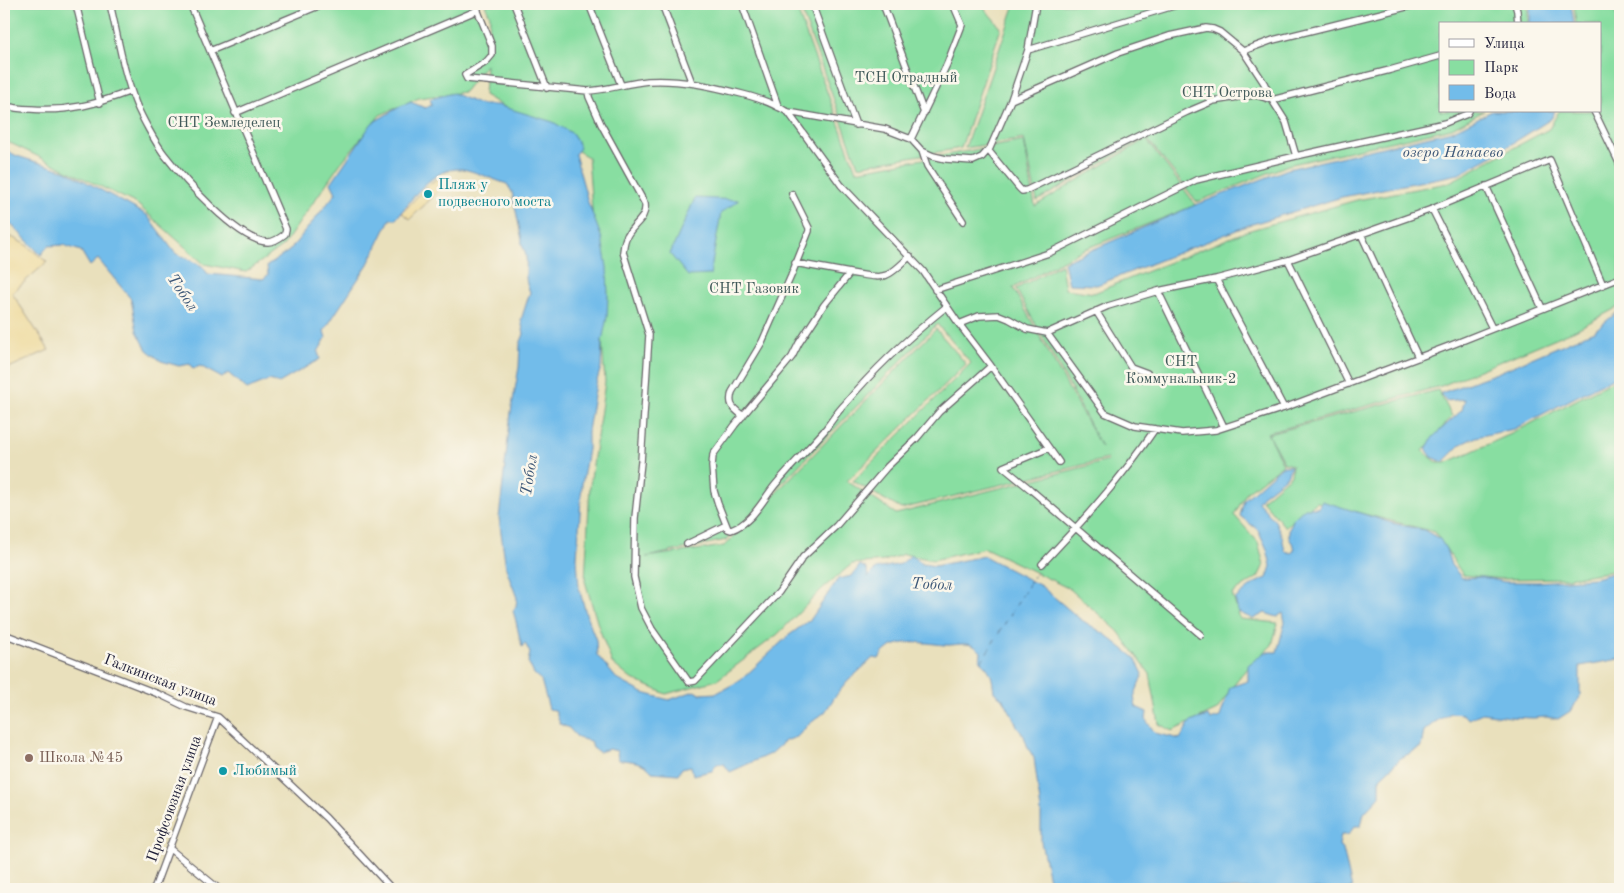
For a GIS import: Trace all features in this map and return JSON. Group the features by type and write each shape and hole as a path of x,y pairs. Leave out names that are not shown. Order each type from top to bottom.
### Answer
{"street":[{"path":"76,4 100,103"},
{"path":"110,4 131,91 163,153 230,224 241,232 261,240 274,241 282,236 286,229 190,4"},
{"path":"210,51 323,4"},
{"path":"475,4 492,46 492,56 466,75 467,79 588,91 598,91 621,85 650,81 692,83 712,86 756,98 788,112 885,129 912,139 922,151 927,166 964,221"},
{"path":"514,4 548,88"},
{"path":"589,4 621,85"},
{"path":"662,4 692,83"},
{"path":"742,4 778,106"},
{"path":"812,4 856,125"},
{"path":"883,4 924,113"},
{"path":"912,139 962,25 953,4"},
{"path":"922,151 946,159 972,161 982,157 988,150 1011,100 1028,50 1036,4"},
{"path":"1028,50 1180,4"},
{"path":"1244,51 1273,40 1418,4"},
{"path":"1515,4 1518,22"},
{"path":"236,113 478,10"},
{"path":"1011,100 1118,52 1169,36 1206,28 1220,32 1244,51 1286,122 1296,156"},
{"path":"988,150 1019,188 1022,191 1027,190 1213,101 1256,95 1272,100 1439,56"},
{"path":"4,105 48,110 67,109 100,103 131,91"},
{"path":"588,91 601,124 646,209 644,215 628,234 623,252 649,335 641,462 635,518 634,576 641,608 652,629 689,682 695,681 779,592 804,556 836,526 862,494 917,438 939,412 991,366"},
{"path":"788,112 841,185 894,243 910,256 923,271 946,307 991,366 1059,462"},
{"path":"935,290 1050,253 1196,180 1445,123 1468,112"},
{"path":"1594,112 1620,165"},
{"path":"959,324 979,316 999,315 1028,330 1048,333 1096,311 1158,291 1216,279 1288,260 1432,209 1550,160 1602,285"},
{"path":"1486,186 1542,308"},
{"path":"743,416 729,400 762,342 809,231 792,194"},
{"path":"1432,209 1492,328"},
{"path":"1361,234 1418,357"},
{"path":"795,263 883,277 896,270 910,256"},
{"path":"1288,260 1349,384"},
{"path":"850,273 824,305 792,357 712,455 714,491 728,529 731,530 744,524 774,486 866,380 901,346 946,307"},
{"path":"1048,333 1105,413 1135,426 1182,433 1216,430 1349,384 1620,278"},
{"path":"1216,279 1284,408"},
{"path":"1158,291 1224,427"},
{"path":"1096,311 1131,367 1147,374"},
{"path":"1042,564 1075,529 1136,457 1155,429"},
{"path":"1049,448 1003,467 1201,635"},
{"path":"687,544 726,525"},
{"name":"Галкинская улица","path":"4,634 161,695 186,707 218,717 326,818 392,889"},
{"name":"Профсоюзная улица","path":"154,889 218,717"},
{"path":"170,848 219,889"}],"green space":[{"path":"4,4 476,4 489,34 490,16 485,4 795,4 856,171 1024,141 1035,206 1146,139 1196,205 1080,251 1013,288 1101,447 1016,289 1061,264 1065,289 1094,293 1247,231 1357,200 1448,183 1549,129 1558,112 1602,112 1602,22 1576,22 1574,4 1611,4 1620,23 1620,306 1575,330 1441,386 1267,433 1283,464 1247,492 1234,515 1258,542 1264,565 1258,577 1232,594 1240,619 1278,623 1272,645 1241,675 1217,710 1172,731 1159,724 1150,674 1118,631 1070,589 985,548 933,560 904,554 884,561 852,564 823,588 778,634 717,680 666,694 630,678 612,663 585,581 590,485 605,382 588,157 484,95 486,65 464,92 419,98 380,115 340,164 283,246 246,272 204,264 137,204 4,140","holes":["937,324 971,363 853,481 901,509 1107,459 1108,461 896,514 847,481 966,364 936,329 724,546 646,557 726,540"]},
{"name":"ТСН Отрадный","path":"799,4 986,4 985,9 1001,28 961,148 858,166"},
{"name":"СНТ Острова","path":"1015,4 1526,4 1528,11 1528,22 1439,22 1439,112 1482,112 1452,128 1288,165 1197,202 1146,137 1037,201 1024,139 965,148"},
{"path":"1620,377 1620,570 1568,578 1502,579 1463,575 1435,532 1317,502 1285,527 1262,500 1291,475 1292,465 1284,463 1268,434 1438,390 1452,416 1423,451 1438,463 1446,463 1511,434"}],"sand":[{"name":"Пляж у подвесного моста","path":"439,177 442,188 410,219 402,213 428,185"},
{"path":"10,236 26,245 47,262 12,293 49,350 4,370 4,247 7,246"}],"water":[{"path":"1530,4 1571,4 1574,22 1530,22"},
{"name":"Тобол","path":"453,93 480,105 497,105 553,122 573,134 580,148 575,154 588,202 602,239 607,267 608,296 607,317 602,341 601,367 596,384 588,431 588,449 582,484 577,558 579,588 596,640 597,655 617,679 643,693 669,700 694,691 700,694 717,693 741,680 788,636 811,619 838,579 852,576 860,565 867,569 868,577 876,569 901,564 911,555 922,564 935,566 984,556 1041,586 1080,619 1106,635 1135,658 1143,674 1134,697 1136,707 1147,712 1146,720 1155,733 1180,739 1190,722 1208,716 1210,720 1220,717 1230,687 1248,681 1248,665 1265,652 1277,652 1285,622 1283,613 1277,617 1265,613 1253,619 1238,612 1235,599 1255,583 1267,578 1271,566 1267,549 1258,530 1240,516 1244,500 1282,466 1291,466 1287,476 1264,494 1258,502 1275,521 1282,536 1285,551 1292,553 1295,548 1289,538 1289,529 1294,518 1305,508 1318,508 1322,501 1392,523 1424,530 1440,539 1446,549 1451,565 1462,578 1481,577 1505,582 1538,582 1595,578 1620,571 1620,659 1580,666 1580,695 1572,710 1558,719 1510,717 1482,713 1469,719 1462,714 1451,713 1424,731 1421,747 1401,758 1380,778 1380,796 1364,813 1361,826 1355,826 1348,835 1341,835 1339,845 1344,853 1352,889 1051,889 1041,842 1041,811 1034,758 1004,700 994,692 991,675 980,661 981,652 968,644 944,645 918,642 891,647 879,659 873,658 847,682 825,712 808,725 797,737 785,741 772,753 730,772 724,764 717,764 712,771 693,775 691,766 682,768 678,774 652,772 641,764 618,760 617,751 609,749 599,752 593,748 590,741 578,738 569,728 560,724 555,710 549,709 541,680 534,674 528,662 530,653 525,643 522,647 513,611 517,598 506,568 499,518 511,412 519,367 520,344 524,334 521,320 530,292 526,281 525,252 512,192 507,184 462,169 441,173 432,178 416,193 396,219 390,219 368,264 324,331 326,338 318,352 320,359 279,383 269,380 247,389 228,373 222,378 200,366 193,369 190,364 179,366 161,361 147,350 137,331 131,299 98,259 90,266 81,251 63,245 48,246 41,255 11,224 5,224 4,226 4,149 17,156 66,171 147,215 175,253 202,266 208,274 263,279 268,275 267,266 289,251 336,193 331,183 372,123 411,102 425,108 432,105 430,99"},
{"name":"озеро Нанаево","path":"1490,112 1554,112 1551,119 1494,155 1459,174 1342,197 1249,225 1097,285 1069,284 1064,262 1193,206 1288,169 1452,131"},
{"path":"695,198 739,200 721,213 710,275 688,276 670,254"},
{"path":"1620,310 1620,374 1514,429 1476,437 1461,444 1443,462 1432,457 1426,449 1433,437 1462,410 1465,399 1446,401 1441,393 1497,373 1594,331"}],"ferry route":[{"path":"981,662 1041,565"}],"place":[{"name":"Пляж у подвесного моста","path":"428,194"},
{"name":"Школа №45","path":"29,758"},
{"name":"Любимый","path":"223,771"}],"park label":[{"name":"СНТ Земледелец","path":"224,123"},
{"name":"СНТ Газовик","path":"754,289"},
{"name":"СНТ Коммунальник-2","path":"1181,370"}]}
